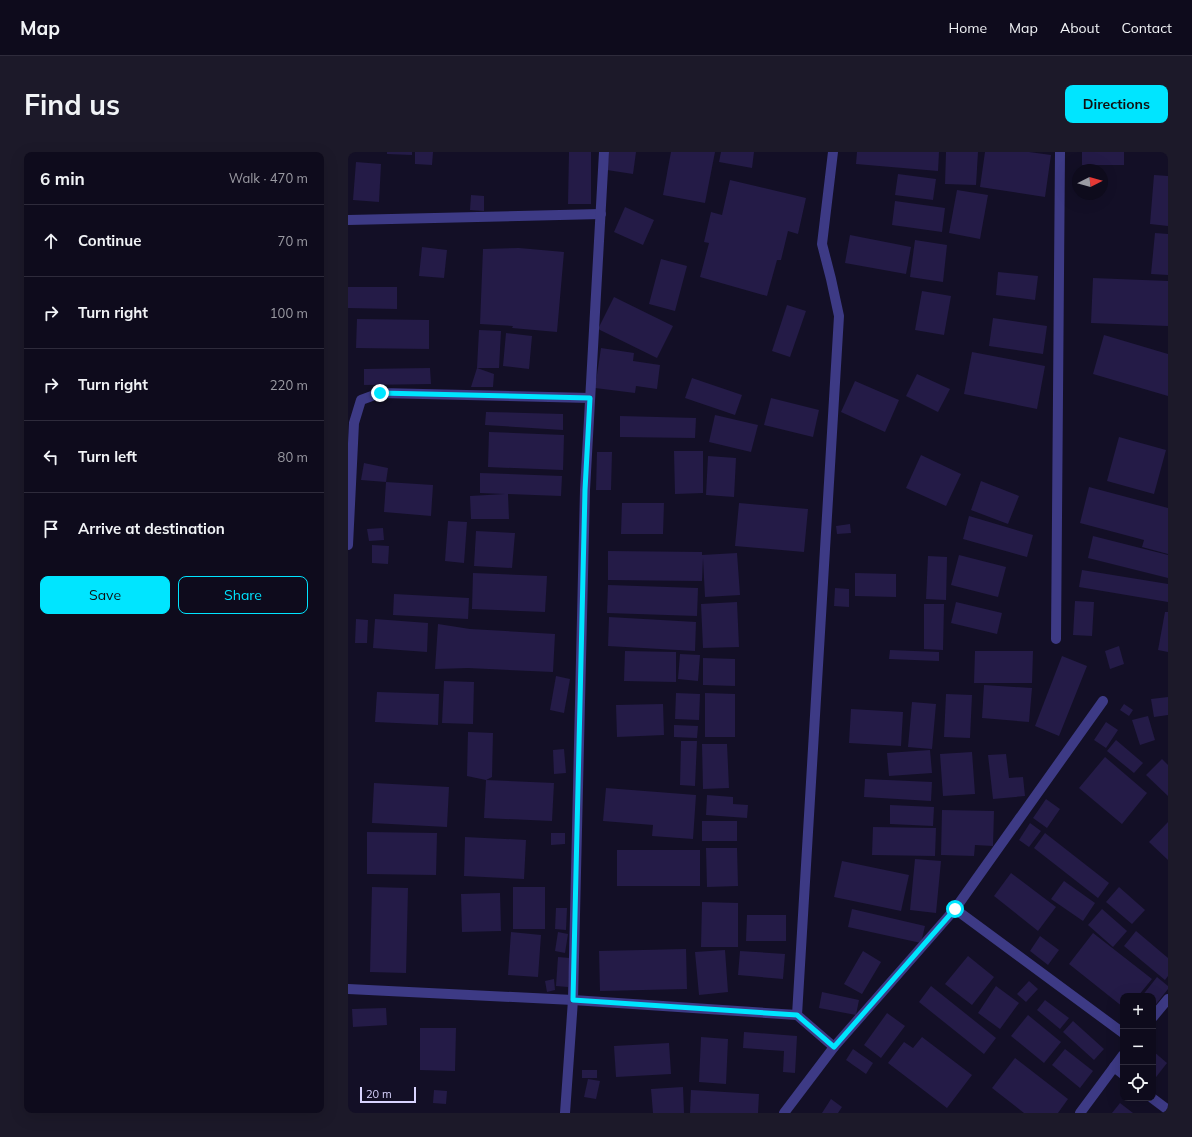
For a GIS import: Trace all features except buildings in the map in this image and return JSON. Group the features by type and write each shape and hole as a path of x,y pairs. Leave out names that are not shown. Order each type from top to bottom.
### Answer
{"street":[{"path":"565,1113 573,1000 585,490 604,152"},
{"path":"797,1015 839,316 822,244 833,152"},
{"path":"1056,639 1060,152"},
{"path":"348,220 601,214"},
{"path":"348,545 354,423 361,400 380,393 590,398"},
{"path":"784,1113 834,1047 955,909 1103,701"},
{"path":"955,909 1120,1031"},
{"path":"348,989 573,1000 797,1015 834,1047"},
{"path":"1156,1013 1168,999"},
{"path":"1080,1113 1120,1059"},
{"path":"1114,1067 1120,1072"},
{"path":"1156,1101 1168,1110"}],"route":[{"path":"380,393 590,398 585,490 573,1000 797,1015 834,1047 955,909"}]}
